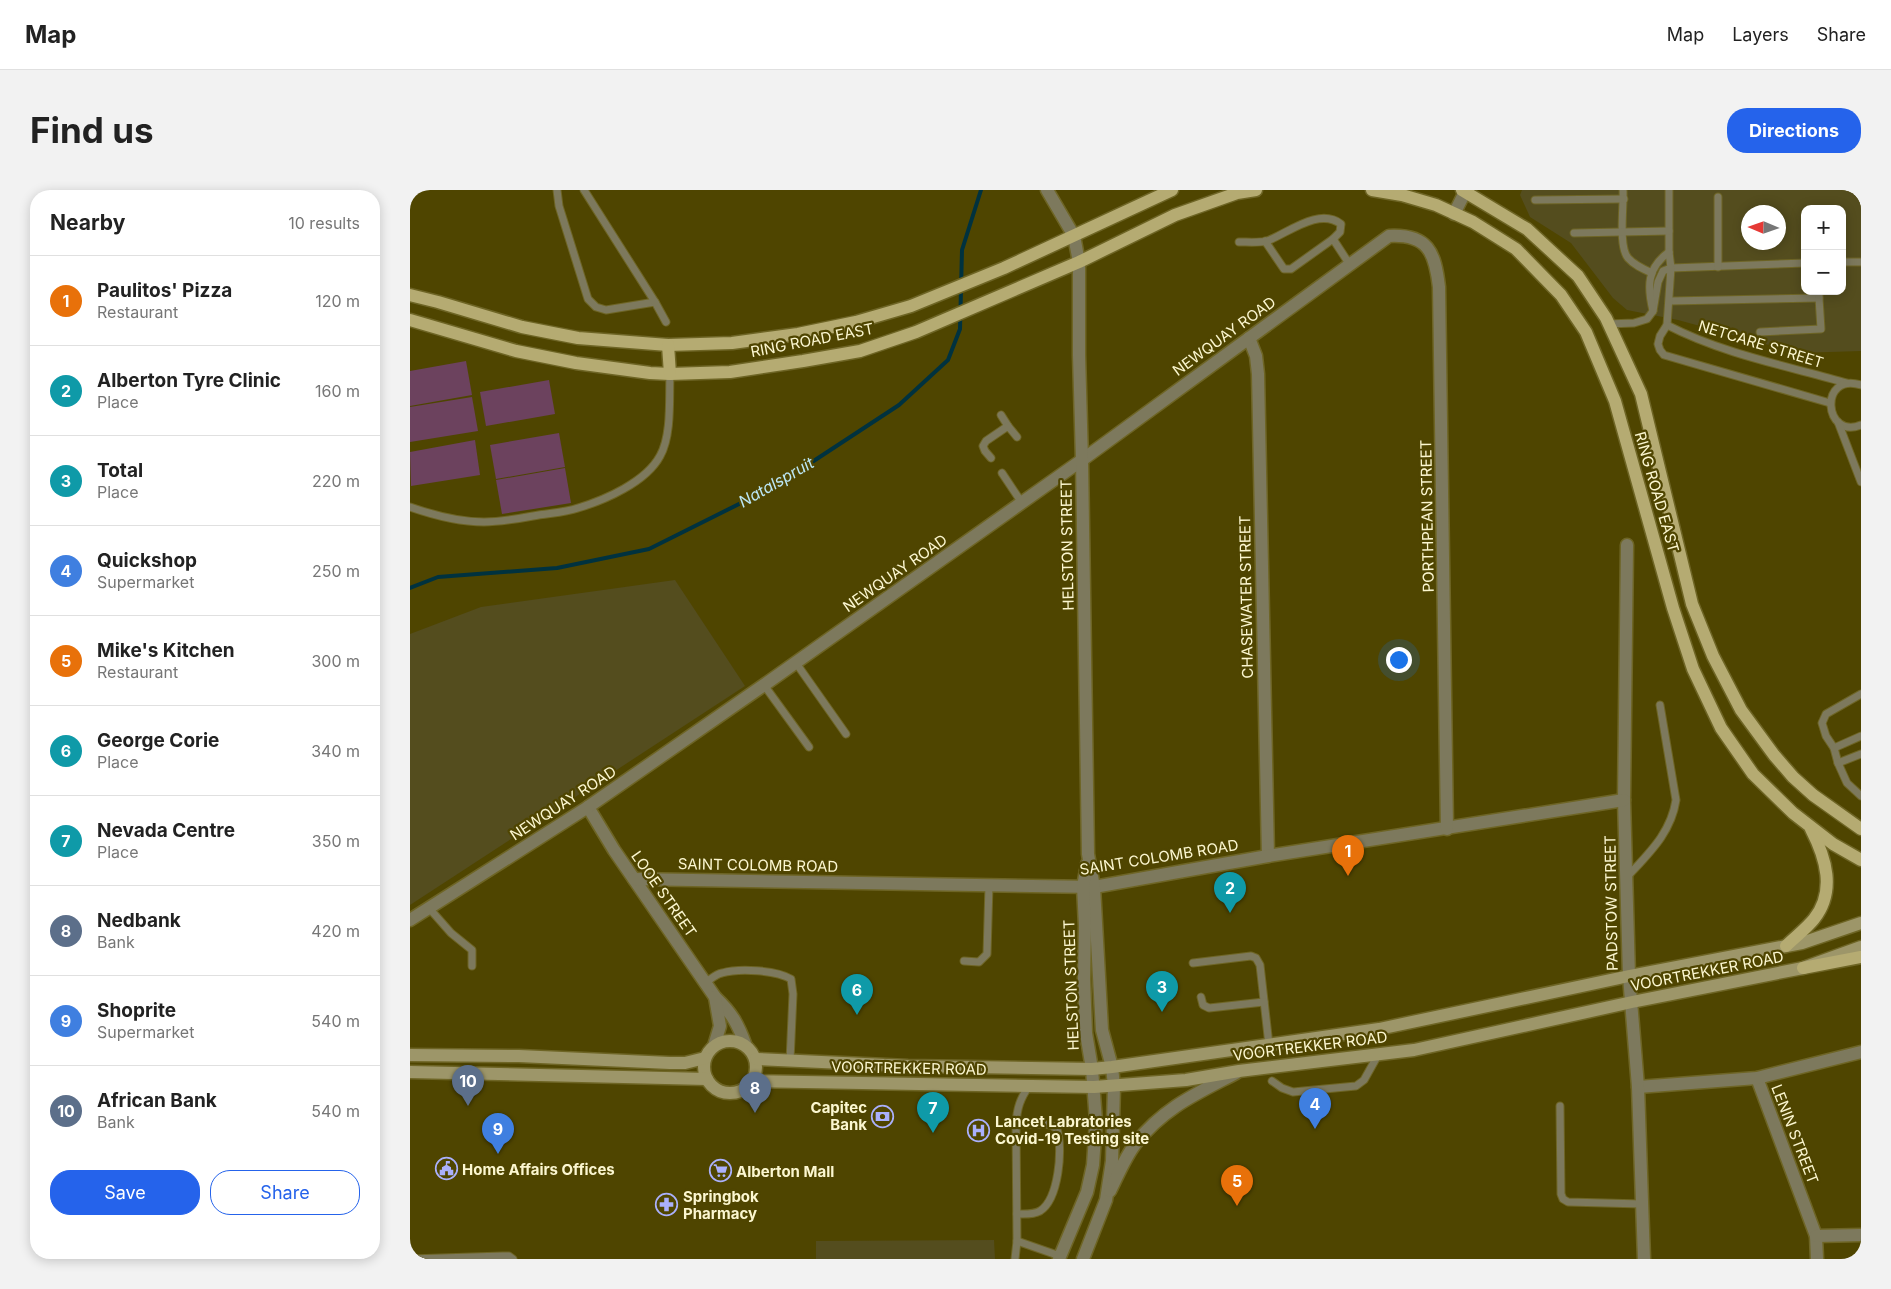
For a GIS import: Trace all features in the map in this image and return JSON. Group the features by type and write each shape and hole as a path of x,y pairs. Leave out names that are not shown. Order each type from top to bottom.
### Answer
{"main road":[{"name":"RING ROAD EAST","path":"410,295 522,327 578,338 668,344 732,343 798,334 856,322 911,306 1004,268 1172,190"},
{"name":"RING ROAD EAST","path":"410,320 516,351 576,363 670,374 730,372 803,361 860,351 916,332 1079,262 1175,215 1237,193 1256,190"},
{"name":"RING ROAD EAST","path":"1372,190 1436,205 1473,222 1516,248 1562,295 1586,332 1614,401 1668,589 1694,669 1721,728 1754,774 1794,813 1833,844 1861,860"},
{"name":"RING ROAD EAST","path":"1464,190 1527,229 1578,276 1608,324 1641,394 1692,604 1713,656 1741,710 1774,755 1793,777 1814,795 1861,829"},
{"path":"668,344 670,374"},
{"path":"1668,589 1685,578"},
{"path":"1786,946 1814,920 1828,890 1824,857 1808,825"},
{"name":"VOORTREKKER ROAD","path":"756,1059 908,1066 1092,1070 1379,1029 1629,976 1802,943 1861,923"},
{"name":"VOORTREKKER ROAD","path":"707,1079 716,1089 729,1093 742,1090 752,1081 1094,1087 1186,1080 1239,1071 1414,1050 1632,1002 1803,968 1861,947"},
{"path":"1803,968 1861,957"},
{"path":"410,1072 518,1073 707,1079 704,1069 705,1058 714,1046 725,1041 736,1041 746,1046 756,1059 756,1071 752,1081"},
{"path":"410,1055 519,1056 670,1063 685,1063 705,1058"}],"street":[{"path":"1454,214 1464,190"},
{"name":"HELSTON STREET","path":"1049,193 1074,236 1079,262 1078,356 1082,460 1089,887 1086,1033 1094,1087 1096,1121 1093,1165 1087,1192 1059,1257"},
{"name":"PORTHPEAN STREET","path":"1389,236 1404,235 1415,238 1425,245 1437,266 1439,287 1447,829"},
{"name":"NEWQUAY ROAD","path":"410,920 588,808 796,663 1082,460 1389,236"},
{"name":"CHASEWATER STREET","path":"1249,338 1256,356 1258,374 1268,856"},
{"name":"PADSTOW STREET","path":"1627,545 1624,800 1629,976 1638,1087 1644,1259"},
{"name":"SAINT COLOMB ROAD","path":"634,879 1089,887 1268,856 1624,800"},
{"name":"LOOE STREET","path":"588,808 614,850 715,997 728,1009 738,1024 746,1046"},
{"name":"HELSTON STREET","path":"1083,1259 1106,1200 1112,1161 1114,1086 1112,1067 1102,1030 1089,887"},
{"name":"LOOE STREET","path":"714,1046 720,1026 715,997"},
{"path":"1757,1078 1861,1052"},
{"path":"1106,1200 1135,1144 1155,1122 1189,1096 1239,1071"},
{"name":"LENIN STREET","path":"1638,1087 1757,1078 1816,1236 1817,1259"},
{"path":"1816,1236 1861,1235"}],"lane":[{"path":"557,190 559,206 588,299 596,307 606,310 655,302"},
{"path":"584,190 666,322"},
{"path":"1624,190 1623,232 1627,256 1638,266 1652,273"},
{"path":"1669,190 1670,301 1667,325 1660,336 1658,344 1660,350 1664,355 1830,403"},
{"path":"1718,197 1718,267"},
{"path":"1535,200 1624,199"},
{"path":"1239,242 1265,242 1316,219 1335,219 1341,224 1340,232 1333,240 1291,268 1284,269 1265,242"},
{"path":"1574,233 1669,231"},
{"path":"1333,240 1350,264"},
{"path":"1653,311 1648,292 1652,273 1658,260 1669,252"},
{"path":"1846,262 1861,262"},
{"path":"1608,324 1634,323 1648,319 1653,311 1658,282 1663,271 1671,268 1801,263"},
{"path":"1670,301 1801,295"},
{"path":"1760,332 1821,329 1819,295"},
{"name":"NETCARE STREET","path":"1667,325 1716,347 1847,383 1861,385"},
{"path":"410,507 460,519 483,522 577,509 603,498 643,477 653,468 661,456 667,432 670,374"},
{"path":"1847,383 1835,391 1830,403 1833,416 1838,422 1861,482"},
{"path":"1001,416 1017,437"},
{"path":"1838,422 1850,427 1861,425"},
{"path":"991,458 983,446 1008,426"},
{"path":"1002,474 1022,503"},
{"path":"796,663 846,734"},
{"path":"764,685 809,747"},
{"path":"1861,694 1826,714 1822,723 1847,783 1861,796"},
{"path":"1627,877 1662,838 1675,812 1676,800 1660,705"},
{"path":"1834,748 1861,736"},
{"path":"1838,763 1861,754"},
{"path":"964,961 979,962 987,954 989,886"},
{"path":"429,908 451,933 472,950 472,966"},
{"path":"1193,963 1251,956 1256,958 1260,965 1269,1045"},
{"path":"706,983 724,972 772,972 783,974 791,979 793,994 790,1061"},
{"path":"1201,996 1203,1005 1209,1008 1264,1002"},
{"path":"1272,1081 1282,1088 1293,1092 1356,1086 1364,1080 1378,1054"},
{"path":"1015,1259 1017,1241 1016,1124 1018,1106 1021,1098 1030,1086"},
{"path":"1560,1106 1561,1194 1563,1199 1568,1202 1642,1204"},
{"path":"1016,1124 1051,1125 1057,1129 1060,1137 1058,1169 1047,1203 1038,1212 1017,1214"},
{"path":"1017,1241 1059,1257"},
{"path":"410,1259 503,1256 510,1256 513,1259"}],"shaded area":[{"path":"1522,190 1861,190 1861,351 1798,353 1678,320 1627,310 1613,298 1571,243 1530,217 1520,195"},
{"path":"466,361 472,395 410,406 410,371"},
{"path":"549,380 555,414 486,426 480,392"},
{"path":"472,397 478,431 410,442 410,407"},
{"path":"559,433 565,467 496,479 490,445"},
{"path":"475,440 480,475 411,486 410,452"},
{"path":"565,468 571,503 502,514 496,480"},
{"path":"675,580 745,686 410,905 410,634 481,607"},
{"path":"994,1240 995,1259 816,1259 816,1241"}],"waterway":[{"name":"Natalspruit","path":"410,588 438,577 557,568 649,549 777,485 899,405 948,360 960,329 962,250 981,190"}],"place":[{"name":"Paulitos' Pizza","path":"1348,876"},
{"name":"Alberton Tyre Clinic","path":"1230,913"},
{"name":"Total","path":"1162,1012"},
{"name":"George Corie","path":"857,1015"},
{"name":"African Bank","path":"468,1106"},
{"name":"Nedbank","path":"755,1113"},
{"name":"Capitec Bank","path":"883,1116"},
{"name":"Quickshop","path":"1315,1129"},
{"name":"Lancet Labratories Covid-19 Testing site","path":"979,1130"},
{"name":"Nevada Centre","path":"933,1133"},
{"name":"Shoprite","path":"498,1154"},
{"name":"Home Affairs Offices","path":"446,1169"},
{"name":"Alberton Mall","path":"720,1171"},
{"name":"Springbok Pharmacy","path":"667,1205"},
{"name":"Mike's Kitchen","path":"1237,1206"}]}
